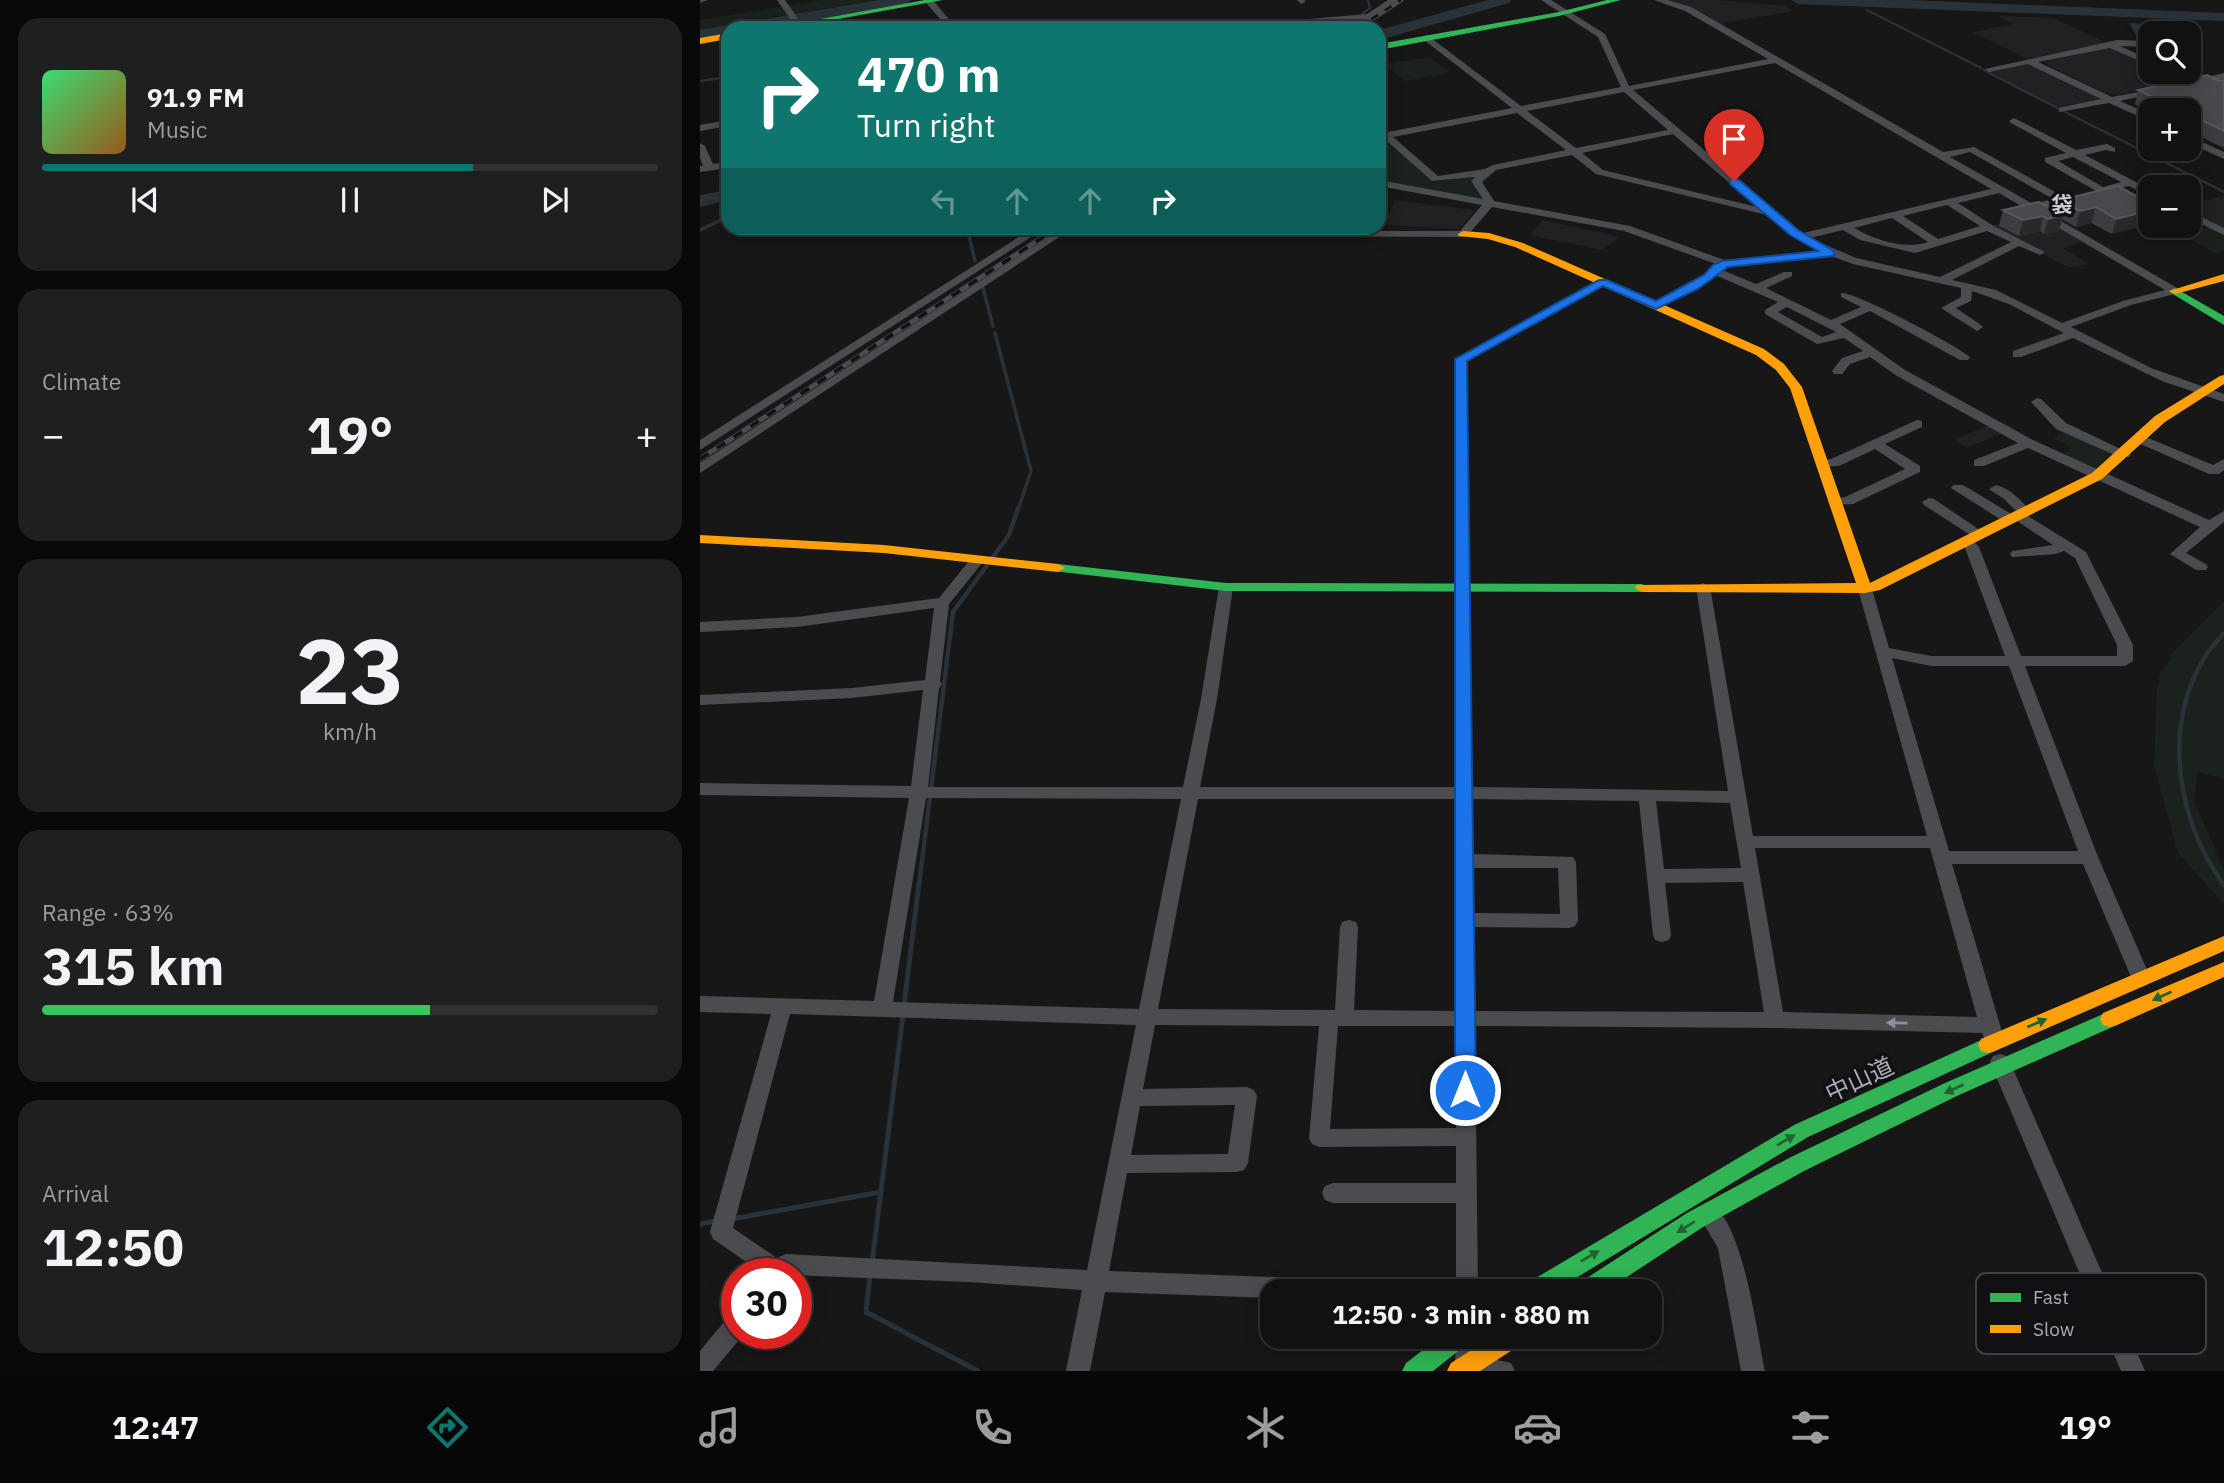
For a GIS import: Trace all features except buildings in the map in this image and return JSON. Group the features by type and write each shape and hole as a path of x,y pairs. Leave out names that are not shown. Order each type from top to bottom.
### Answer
{"main road":[{"path":"1386,46 1564,13 1617,0"},
{"path":"795,21 934,1"},
{"path":"700,41 721,37"},
{"path":"1463,234 1489,236 1519,245 1760,352 1780,367 1796,387 1865,589"},
{"path":"2175,291 2224,277"},
{"path":"2175,291 2224,321"},
{"path":"700,540 884,548 1226,587 1865,589 1875,587 2097,476 2160,419 2224,379"},
{"name":"中山道","path":"1554,1279 1801,1131 1992,1033 2141,979 2224,943"},
{"path":"1604,1279 1708,1213 1833,1147 2002,1067 2224,969"},
{"path":"1414,1371 1442,1349"},
{"path":"1463,1368 1493,1349"}],"street":[{"path":"781,0 795,21"},
{"path":"1360,21 1392,0"},
{"path":"1545,0 1602,36 1626,89 1800,237 1830,253 2013,300 2073,334 2152,373 2203,393 2224,398"},
{"path":"1658,0 1688,9 2175,291"},
{"path":"934,1 947,21"},
{"path":"1313,21 1368,16"},
{"path":"1427,38 1600,172 1770,212"},
{"path":"1989,69 2111,45 2138,44"},
{"path":"2111,45 2138,57"},
{"path":"1386,132 1519,110 1777,60"},
{"path":"2029,61 2138,112"},
{"path":"2201,81 2224,76"},
{"path":"2062,110 2189,84"},
{"path":"2014,121 2138,187"},
{"path":"700,128 721,124"},
{"path":"1386,135 1436,179 1488,172 1676,131"},
{"path":"2201,145 2224,156"},
{"path":"700,146 704,168"},
{"path":"2107,147 2049,160 2102,190 2131,183"},
{"path":"1940,156 1971,149 2062,200 2031,208"},
{"path":"1488,172 1476,181 1489,202"},
{"path":"1386,184 1626,228 1722,266 1757,288 1831,324 1923,386 2028,443 2210,526"},
{"path":"1800,237 1999,190"},
{"path":"1386,234 1463,234 1489,202"},
{"path":"1949,202 1988,227 2040,252"},
{"path":"1894,215 1937,243"},
{"path":"2201,221 2224,232"},
{"path":"1845,226 1864,238 1914,250 1988,227"},
{"path":"700,446 1029,235"},
{"path":"700,469 1057,235"},
{"path":"1941,281 2019,242"},
{"path":"1653,247 1722,266 1830,253"},
{"path":"1656,306 1708,278 1722,266"},
{"path":"1757,288 1787,274"},
{"path":"1476,1279 1461,588 1461,359 1603,282"},
{"path":"1966,286 1967,299 1947,308 1977,327"},
{"path":"2061,327 2109,309 2175,291"},
{"path":"1845,295 1964,357"},
{"path":"1787,302 1769,312 1821,341 1846,333"},
{"path":"1831,324 1870,307"},
{"path":"2017,354 2073,334"},
{"path":"1838,371 1846,361 1873,352"},
{"path":"2037,402 2061,426 2124,454"},
{"path":"1822,464 1834,463 1917,424"},
{"path":"2141,439 2214,471 2224,463"},
{"path":"1979,463 2028,443"},
{"path":"1835,502 1848,501 1915,469 1876,444"},
{"path":"1881,651 1931,661 2120,661 2127,658 2125,645 2081,555 2018,516 1958,488"},
{"path":"1996,489 2010,496 2018,516"},
{"path":"1929,502 1974,538 1972,547 2089,857 2141,979"},
{"path":"2201,567 2177,554 2224,515"},
{"path":"2017,554 2056,550 2064,545"},
{"path":"700,627 797,622 942,602 947,600 978,559"},
{"path":"1078,1371 1209,699 1226,587"},
{"path":"1703,587 1775,1020"},
{"path":"1865,589 2002,1067 2091,1273"},
{"path":"882,1009 918,794 934,684 942,602"},
{"path":"700,700 852,693 934,684"},
{"path":"700,789 918,794 1466,793 1737,797"},
{"path":"1466,793 1471,861 1468,920"},
{"path":"1647,794 1662,935"},
{"path":"1745,842 2089,857"},
{"path":"1468,920 1569,921 1567,862 1471,861"},
{"path":"1656,876 1751,875"},
{"path":"1349,928 1319,1138 1466,1137"},
{"path":"700,1004 1147,1017 1775,1020 1992,1033"},
{"path":"757,1258 720,1232 783,1006"},
{"path":"1467,1279 1469,1020"},
{"path":"1119,1164 1237,1163 1247,1096 1131,1098"},
{"path":"1333,1193 1466,1193"},
{"path":"1708,1213 1728,1245 1753,1371"},
{"path":"812,1265 1260,1287"},
{"path":"700,1368 721,1343"},
{"path":"1465,1349 1463,1368 1503,1371"},
{"path":"2126,1354 2133,1371"}],"shaded area":[{"path":"821,0 876,0 753,21 721,21 721,26 700,30 700,20"},
{"path":"1663,0 1717,0 1785,6 1794,11 1719,24"},
{"path":"1998,16 2053,18 2107,43 2028,59 1972,32 2013,24"},
{"path":"2129,23 2138,23 2138,39"},
{"path":"2106,48 2114,49 2138,60 2138,84 2170,84 2118,95 2105,93 2046,64 2046,61"},
{"path":"1430,57 1450,73 1405,81 1386,64"},
{"path":"2029,63 2099,97 2099,100 2061,109 1989,71"},
{"path":"1386,137 1435,182 1477,175 1470,180 1484,200 1386,183"},
{"path":"2224,196 2224,230 2201,218 2201,201"},
{"path":"1395,200 1473,210 1459,229 1386,225"},
{"path":"2036,216 2084,242 2063,248 2088,264 2071,267 2064,265 1991,226"},
{"path":"1543,220 1620,237 1602,250 1530,235"},
{"path":"2210,227 2224,234 2224,251 2215,253 2188,238 2201,238 2201,229"},
{"path":"1990,425 2005,432 1966,448 1955,439"},
{"path":"2066,431 2117,455 2097,471 2062,455 2072,448 2053,438"},
{"path":"2224,601 2224,779 2198,772 2194,800 2224,870 2224,904 2178,853 2154,766 2157,688 2161,671 2172,658 2168,657"}],"waterway":[{"path":"782,21 905,0"},
{"path":"1362,14 1370,8 1368,0"},
{"path":"1386,33 1504,0"},
{"path":"1798,0 2224,17"},
{"path":"1867,10 1981,68"},
{"path":"700,35 721,31"},
{"path":"1984,70 2061,110"},
{"path":"700,81 721,78"},
{"path":"2063,111 2224,192"},
{"path":"700,201 721,196"},
{"path":"700,230 721,220"},
{"path":"717,222 721,220"},
{"path":"969,235 975,261"},
{"path":"983,288 993,326"},
{"path":"995,333 1031,471 1018,510"},
{"path":"919,885 953,612 1009,535 1018,508"},
{"path":"2222,883 2224,885 2208,860 2186,805 2179,745 2190,687 2205,657 2223,634"},
{"path":"904,1006 919,883"},
{"path":"881,1192 903,1015"},
{"path":"732,1219 881,1192"},
{"path":"872,1263 881,1192"},
{"path":"700,1224 716,1221"},
{"path":"870,1275 866,1312 978,1371"}],"railway":[{"path":"1369,21 1401,0"},
{"path":"700,459 1046,235"}],"traffic: fast":[{"path":"815,21 939,0"},
{"path":"1386,46 1559,14 1617,0"},
{"path":"2175,291 2224,321"},
{"path":"1058,568 1226,587 1642,588"},
{"path":"1604,1279 1695,1220 1796,1165 1952,1089 2110,1019"},
{"path":"1554,1279 1801,1131 1988,1045"},
{"path":"1414,1371 1442,1349"}],"traffic: slow":[{"path":"700,41 721,37"},
{"path":"1463,234 1489,236 1519,245 1760,352 1780,367 1796,387 1865,589"},
{"path":"2175,291 2224,277"},
{"path":"1642,588 1875,587 2097,476 2160,419 2224,379"},
{"path":"700,539 884,549 1058,568"},
{"path":"1988,1045 2224,943"},
{"path":"2110,1019 2224,969"},
{"path":"1459,1371 1493,1349"}],"district":[{"name":"袋","path":"2062,204"}],"route":[{"path":"1465,1090 1461,359 1603,282 1656,306 1708,278 1713,270 1726,264 1830,253 1794,232 1734,181"}]}
